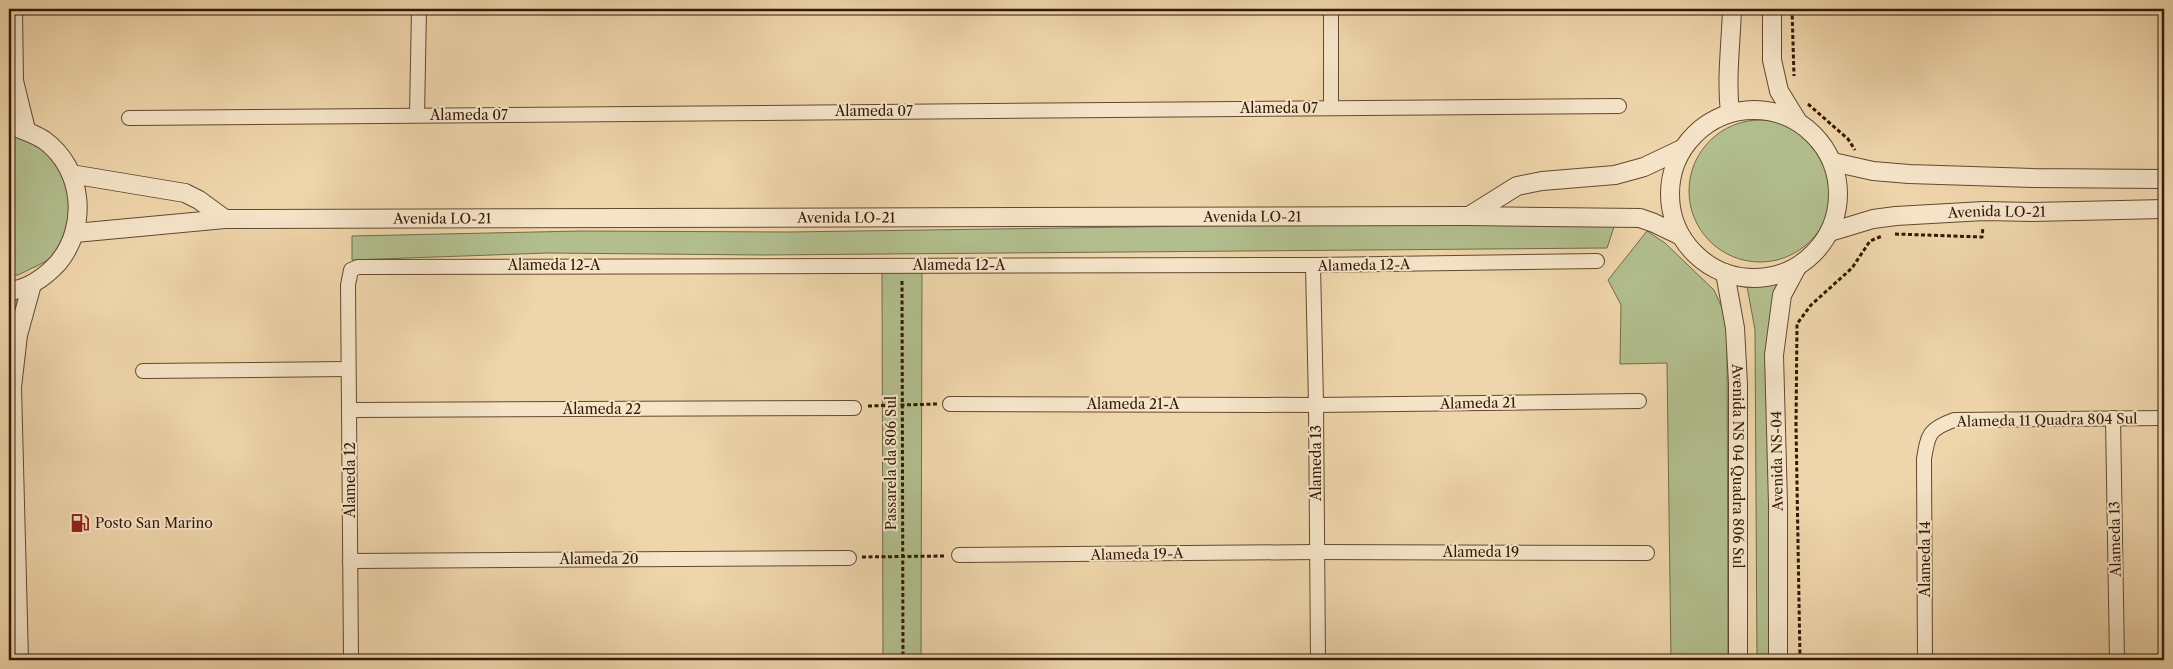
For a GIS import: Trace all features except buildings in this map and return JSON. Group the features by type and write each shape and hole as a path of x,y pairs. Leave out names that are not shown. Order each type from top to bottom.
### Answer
{"street":[{"path":"13,9 14,81 26,130"},
{"path":"417,115 419,9"},
{"path":"1331,9 1331,108"},
{"path":"1730,113 1727,88 1731,58 1732,9"},
{"path":"1772,9 1772,60 1780,91 1798,122"},
{"name":"Alameda 07","path":"129,118 1619,106"},
{"path":"1468,216 1517,186 1542,181 1615,175 1644,168 1682,149 1703,127 1730,113 1765,110 1798,122 1819,139 1833,162 1838,186 1838,210 1830,232 1816,252 1797,266 1774,276 1749,278 1725,273 1699,259 1680,236 1670,208 1671,177 1682,149"},
{"path":"9,125 26,130 45,141 60,156 71,174 78,200 79,213 75,233 66,254 51,271 32,284 9,291"},
{"path":"1833,162 1873,171 1909,174 2033,178 2164,179"},
{"path":"71,174 185,193 199,200 225,219"},
{"name":"Avenida LO-21","path":"1830,232 1872,219 1984,211 2033,212 2164,209"},
{"name":"Avenida LO-21","path":"75,233 225,219 1468,216 1640,218 1680,236"},
{"name":"Alameda 12-A","path":"348,299 349,276 352,270 358,266 367,265 1313,265 1597,261"},
{"name":"Alameda 13","path":"1313,265 1318,660"},
{"name":"Avenida NS-04","path":"1778,660 1778,504 1774,355 1782,295 1797,266"},
{"name":"Avenida NS 04 Quadra 806 Sul","path":"1725,273 1735,328 1738,384 1738,660"},
{"path":"20,660 12,387 18,335 32,284"},
{"name":"Alameda 12","path":"348,299 351,660"},
{"path":"143,371 348,369"},
{"name":"Alameda 21","path":"1316,405 1639,401"},
{"name":"Alameda 21-A","path":"950,404 1316,405"},
{"name":"Alameda 22","path":"350,410 854,408"},
{"name":"Alameda 13","path":"2113,418 2117,660"},
{"name":"Alameda 11 Quadra 804 Sul","path":"1924,459 1930,434 1938,426 1954,420 2164,418"},
{"name":"Alameda 14","path":"1924,459 1925,660"},
{"name":"Alameda 19","path":"1316,552 1647,553"},
{"name":"Alameda 19-A","path":"959,556 1316,552"},
{"name":"Alameda 20","path":"350,561 849,558"}],"path":[{"path":"1792,9 1794,78"},
{"path":"1801,98 1848,139 1855,150 1860,153"},
{"path":"1800,660 1796,425 1797,324 1811,305 1852,268 1870,241 1887,234 1982,237 1984,211"},
{"name":"Passarela da 806 Sul","path":"902,265 903,660"},
{"path":"854,408 902,404 950,404"},
{"path":"849,558 959,556"}],"green space":[{"path":"1760,120 1774,121 1787,125 1800,132 1810,141 1819,151 1826,164 1830,177 1830,205 1826,218 1819,231 1810,241 1800,250 1787,257 1774,261 1760,262 1746,261 1733,257 1720,250 1710,241 1701,231 1694,218 1690,205 1689,191 1690,177 1694,164 1701,151 1710,141 1720,132 1733,125 1746,121"},
{"path":"9,136 35,143 55,160 68,184 72,210 66,234 58,251 38,265 9,277"},
{"path":"1615,224 1607,248 763,255 547,253 352,260 352,236 581,231 789,232 1267,225"},
{"path":"1647,231 1665,243 1714,290 1724,312 1727,333 1728,660 1671,660 1667,363 1620,364 1621,305 1608,280"},
{"path":"882,269 922,270 921,660 883,660"},
{"path":"1782,280 1774,299 1769,332 1771,660 1757,660 1755,330 1746,281"},
{"path":"18,296 9,343 9,297"}],"place":[{"name":"Posto San Marino","path":"80,523"}]}
